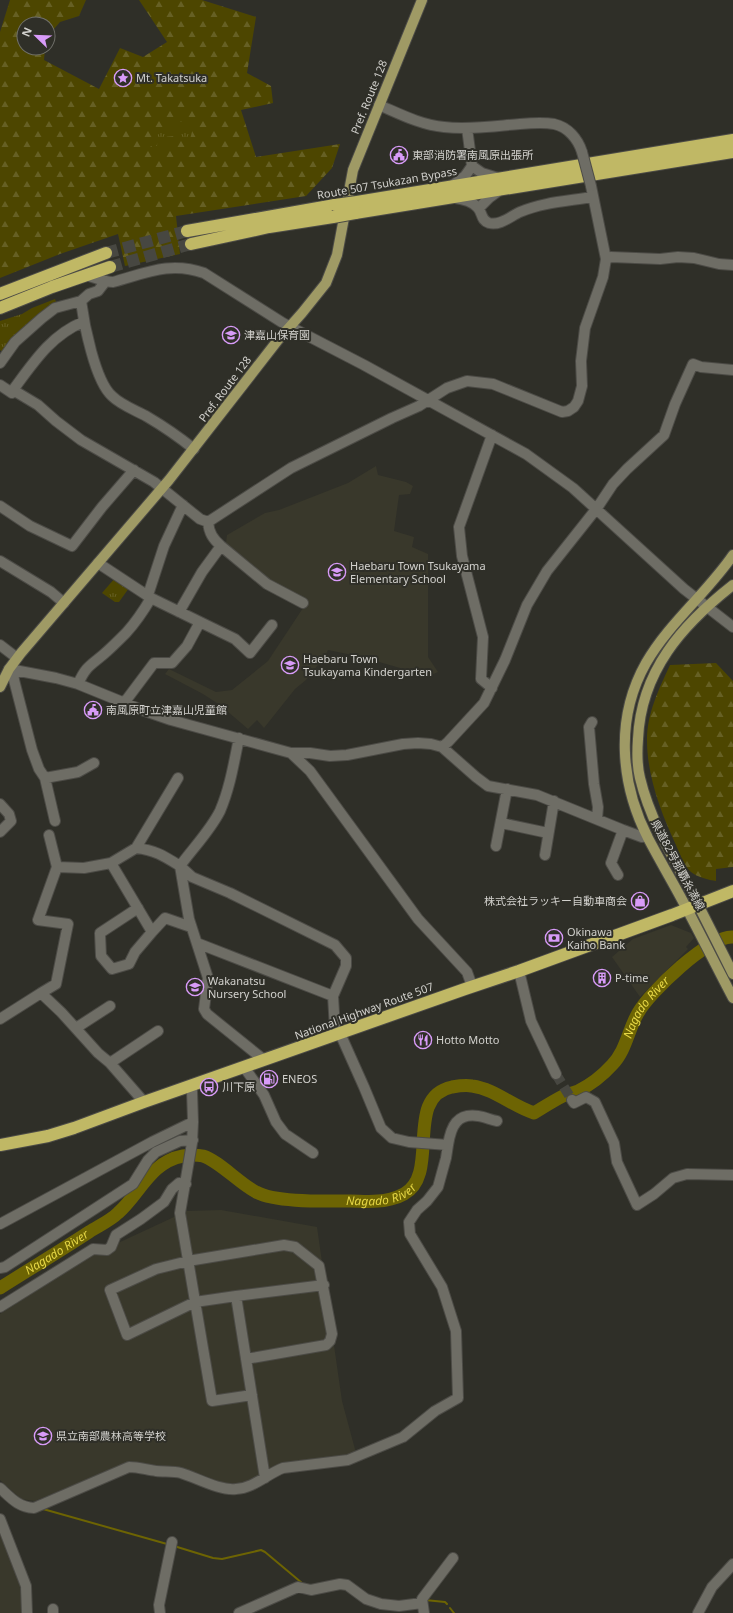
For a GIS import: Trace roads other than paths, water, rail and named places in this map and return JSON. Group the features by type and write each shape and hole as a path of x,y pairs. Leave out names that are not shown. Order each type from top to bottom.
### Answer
{"highway":[{"name":"Route 507 Tsukazan Bypass","path":"499,184 733,140"},
{"name":"Route 507 Tsukazan Bypass","path":"187,231 334,211 499,184 733,152"},
{"name":"Route 507 Tsukazan Bypass","path":"190,244 334,211"},
{"path":"0,294 106,253"},
{"path":"0,308 52,287 110,267"},
{"name":"National Highway Route 507","path":"0,1145 48,1136 68,1130 472,986 519,971 693,907 733,890"}],"main road":[{"name":"Pref. Route 128","path":"0,686 17,658 163,488 259,364 320,292 330,275 337,255 352,175 378,105 422,0"},
{"name":"県道82号那覇糸満線","path":"733,555 664,636 646,662 635,687 628,710 625,737 627,772 634,805 647,836 664,870 711,931 728,960 733,974"},
{"name":"県道82号那覇糸満線","path":"733,585 708,606 673,643 652,677 642,706 638,727 637,751 639,776 651,814 693,907 702,936 733,998"}],"street":[{"path":"208,522 291,468 419,406 447,388 467,381 493,384 562,412 568,411 578,402 582,386 581,361 585,328 603,277 606,259 592,197 591,186 578,142 572,134 564,128 554,124 537,123 467,128 443,127 425,124 378,105"},
{"path":"467,128 472,166 453,191 479,208 483,219 489,223 496,224 532,208 557,202 592,197"},
{"path":"472,166 499,184 489,198 479,208"},
{"path":"606,259 694,258 719,264 733,265"},
{"path":"85,275 105,282 113,282 164,267 179,267 193,269 212,278 290,327 364,365 492,435 526,454 556,474 597,508 684,589 708,606 733,628"},
{"path":"0,363 15,342 42,318 56,308 81,301 89,294 98,291 105,282"},
{"path":"81,301 83,322 97,369 102,382 111,396 172,432 194,449"},
{"path":"83,322 60,334 39,354 14,390 38,405 81,440 163,488 200,519 208,522"},
{"path":"442,747 484,703 505,660 527,605 547,571 597,508 613,484 664,435 675,404 693,364 701,367 733,370"},
{"path":"0,385 12,393"},
{"path":"492,435 459,527 462,556 483,637 481,679 492,688"},
{"path":"0,506 30,526 72,546 102,507 134,470"},
{"path":"78,684 82,675 89,666 127,632 139,618 150,596 164,546 183,505"},
{"path":"208,522 209,530 214,540 221,546 267,584 303,603"},
{"path":"179,612 202,572 221,546"},
{"path":"0,561 51,592 64,603"},
{"path":"98,563 150,596 235,639 250,653 272,625"},
{"path":"124,703 154,663 172,664 187,646 200,622"},
{"path":"0,645 17,658"},
{"path":"7,673 56,678 78,684 171,720 239,738 291,754 310,753 330,756 348,755 418,743 431,744 442,747 488,786 537,794 623,830 642,837 647,836"},
{"path":"7,673 14,680 32,750 39,769 45,778 55,821"},
{"path":"592,722 589,728 594,784 598,807 597,819"},
{"path":"239,738 232,773 220,810 211,826 180,866 181,879 191,927 208,978 204,1009 207,1014 264,1060"},
{"path":"291,754 310,771 418,919 466,972 472,986"},
{"path":"45,778 78,772 94,763"},
{"path":"57,867 84,868 111,863 136,848 178,778"},
{"path":"496,846 506,789"},
{"path":"545,855 554,801"},
{"path":"0,804 9,814 11,821 0,832"},
{"path":"501,823 548,833"},
{"path":"618,875 611,863 623,830"},
{"path":"0,1019 56,984 68,924 38,920 57,867 49,835"},
{"path":"136,848 151,850 164,855 180,866 192,877 230,893 335,945 346,958 346,966 332,996 335,1029 340,1034 381,1128 392,1138 409,1142 448,1144"},
{"path":"111,863 152,932"},
{"path":"138,908 100,933 101,956 112,969 129,964 135,952 165,918 191,927"},
{"path":"197,942 332,996"},
{"path":"519,971 531,1020 556,1074"},
{"path":"41,993 61,1012 98,1053 110,1063 144,1102"},
{"path":"76,1028 110,1006"},
{"path":"110,1063 158,1031"},
{"path":"244,1067 264,1094 276,1122 285,1134 314,1153"},
{"path":"190,1086 192,1091 194,1122 186,1182 180,1212 212,1401 252,1395"},
{"path":"572,1100 574,1104 586,1097 595,1102 614,1143 617,1162 637,1205 654,1194 673,1178 687,1174 733,1175"},
{"path":"0,1488 17,1504 27,1508 34,1508 129,1467 138,1467 156,1471 178,1472 224,1488 236,1489 249,1486 283,1468 348,1460 356,1457 403,1437 435,1411 458,1398 456,1331 442,1287 410,1234 409,1222 417,1210 427,1201 438,1187 446,1158 450,1130 456,1121 467,1115 497,1120"},
{"path":"0,1224 152,1142 194,1122"},
{"path":"0,1268 5,1267 133,1184 148,1160 156,1152 180,1141 192,1141"},
{"path":"0,1307 93,1249 107,1250 111,1247 116,1235 164,1202 179,1183 186,1182"},
{"path":"246,1359 326,1345 330,1341 332,1334 324,1285 319,1266 295,1247 284,1245 188,1261 156,1269 110,1290 127,1335 195,1302 324,1285"},
{"path":"236,1296 265,1478"},
{"path":"0,1519 26,1586 27,1613"},
{"path":"160,1613 159,1605 171,1546"},
{"path":"239,1613 298,1587 311,1590 340,1584 347,1585 366,1598 381,1604 399,1606 422,1604 453,1558"},
{"path":"698,1613 712,1587 733,1564"}],"waterway":[{"name":"Nagado River","path":"0,1288 118,1213 154,1172 172,1159 183,1156 203,1156 223,1167 243,1184 256,1192 265,1196 276,1198 302,1201 381,1201 395,1198 404,1194 415,1184 420,1170 423,1154 425,1120 429,1105 437,1094 452,1087 472,1086 488,1090 534,1113 563,1096 578,1091 600,1076 617,1059 624,1047 638,1013 654,992 695,955 722,939 733,937"},
{"path":"43,1509 167,1544"},
{"path":"174,1546 213,1558 222,1559 261,1550 302,1583"},
{"path":"425,1600 445,1602 447,1604"},
{"path":"450,1608 454,1613"}],"tunnel":[{"path":"106,253 187,231"},
{"path":"110,267 191,244"},
{"path":"556,1074 572,1100"}],"place":[{"name":"Mt. Takatsuka","path":"123,78"},
{"name":"東部消防署南風原出張所","path":"399,155"},
{"name":"津嘉山保育園","path":"231,335"},
{"name":"Haebaru Town Tsukayama Elementary School","path":"337,572"},
{"name":"Haebaru Town Tsukayama Kindergarten","path":"290,665"},
{"name":"南風原町立津嘉山児童館","path":"93,710"},
{"name":"株式会社ラッキー自動車商会","path":"640,901"},
{"name":"Okinawa Kaiho Bank","path":"554,938"},
{"name":"P-time","path":"602,978"},
{"name":"Wakanatsu Nursery School","path":"195,987"},
{"name":"Hotto Motto","path":"423,1040"},
{"name":"ENEOS","path":"269,1079"},
{"name":"川下原","path":"209,1087"},
{"name":"県立南部農林高等学校","path":"43,1436"}]}
